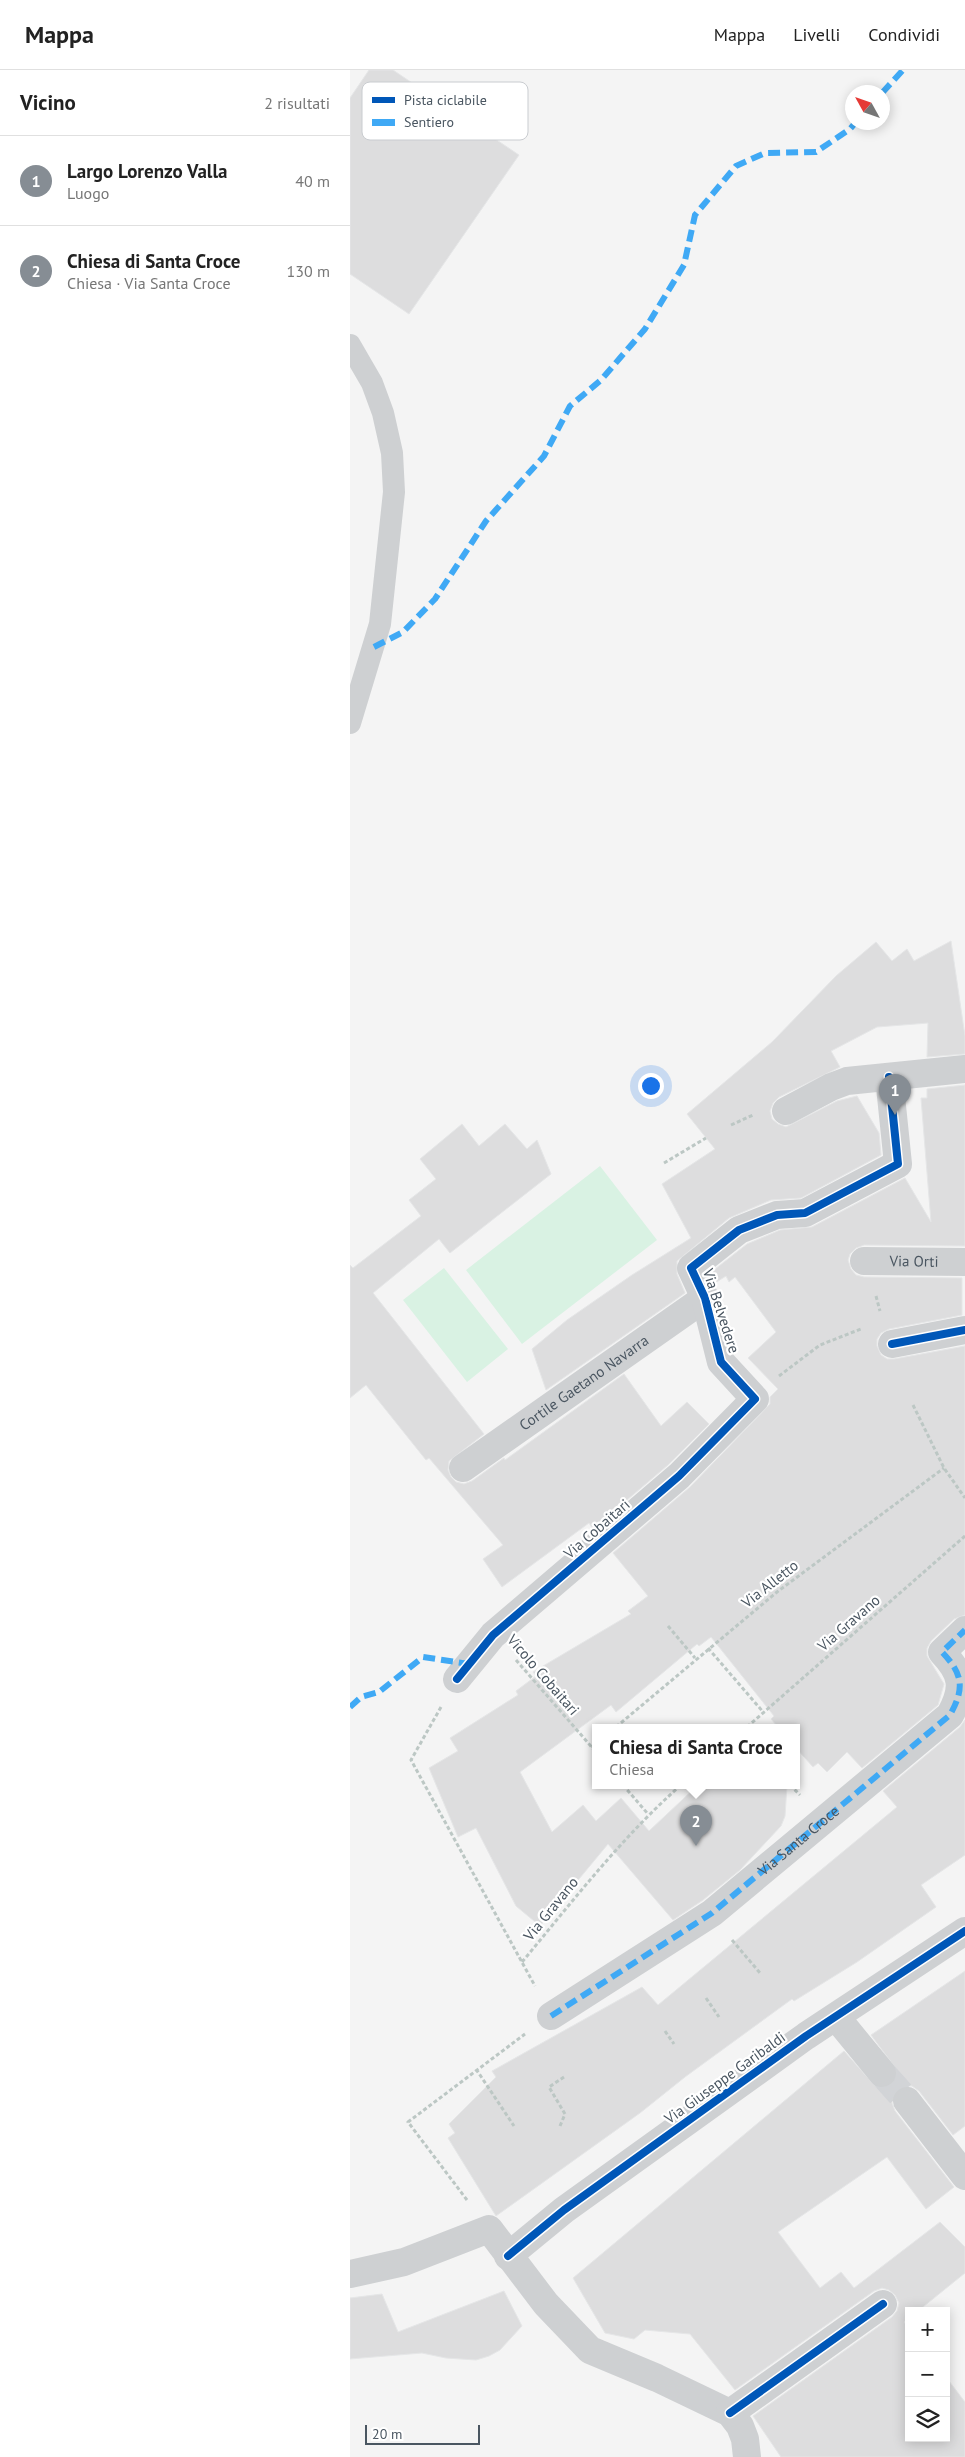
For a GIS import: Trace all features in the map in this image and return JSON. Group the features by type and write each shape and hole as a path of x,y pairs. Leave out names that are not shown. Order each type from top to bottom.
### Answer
{"street":[{"path":"786,1111 831,1087 848,1081 965,1069"},
{"name":"Via Belvedere","path":"754,1399 721,1362 705,1298 691,1268 739,1230 778,1215 805,1213 898,1164 889,1076"},
{"name":"Via Orti","path":"864,1261 965,1262"},
{"name":"Cortile Gaetano Navarra","path":"463,1468 705,1298"},
{"path":"892,1344 965,1330"},
{"name":"Via Cobaitari","path":"458,1679 494,1635 679,1476 754,1399"},
{"name":"Via Santa Croce","path":"551,2016 712,1914 950,1714 959,1705 964,1692 964,1682 961,1671 942,1652 965,1630"},
{"name":"Via Giuseppe Garibaldi","path":"508,2256 564,2210 806,2036 965,1931"},
{"path":"836,2017 882,2073"},
{"path":"907,2101 965,2176"},
{"path":"350,2274 404,2262 489,2229 546,2304 590,2350 657,2378 730,2413 740,2426 745,2439 747,2457"},
{"path":"730,2413 883,2304"}],"lane":[{"path":"350,345 372,383 383,413 392,453 394,492 380,624 350,723"}],"path":[{"path":"664,1164 706,1138"},
{"path":"754,1399 787,1368 820,1345 864,1327"},
{"path":"914,1405 944,1468 965,1498"},
{"path":"668,1626 696,1658"},
{"path":"708,1648 764,1713"},
{"path":"441,1707 410,1760 551,2016 476,2069 408,2122 470,2204"},
{"path":"627,1789 648,1814"},
{"path":"794,1789 800,1796"},
{"path":"706,1998 719,2017"},
{"path":"665,2031 674,2044"},
{"path":"476,2069 514,2126"},
{"path":"560,2126 566,2114 550,2088 564,2077"}],"green space":[{"path":"600,1166 657,1240 522,1344 466,1270"},
{"path":"444,1268 508,1349 467,1382 403,1300"}],"building":[{"path":"369,70 393,70 411,82 362,82 362,140 497,140 519,155 409,314 350,274 350,98"},
{"path":"951,941 965,1036 965,1054 927,1057 928,1023 877,1027 831,1051 840,1067 779,1097 773,1103 770,1111 772,1119 786,1127 837,1101 857,1096 879,1133 881,1155 801,1198 771,1200 729,1218 677,1261 677,1274 685,1293 546,1390 532,1349 567,1320 632,1275 691,1238 662,1184 715,1149 687,1114 772,1042 836,976 876,942 892,961 907,949 914,961"},
{"path":"965,1085 965,1246 864,1245 856,1248 850,1254 848,1260 851,1269 856,1275 864,1277 962,1278 962,1315 889,1329 881,1333 877,1339 877,1346 881,1355 887,1359 965,1346 965,1615 954,1619 931,1641 927,1648 927,1656 944,1684 938,1705 862,1768 847,1752 827,1772 818,1763 813,1767 800,1752 800,1724 775,1724 771,1719 774,1716 711,1637 699,1646 697,1644 616,1712 611,1705 520,1772 552,1832 583,1805 596,1821 621,1798 649,1831 694,1789 787,1789 785,1816 781,1826 740,1870 703,1900 673,1920 608,1844 540,1926 516,1906 476,1828 458,1837 429,1768 458,1751 450,1738 518,1695 516,1691 536,1676 533,1672 631,1614 628,1611 648,1596 613,1553 690,1487 770,1404 770,1397 778,1389 748,1358 776,1332 735,1277 729,1282 726,1276 715,1283 710,1273 747,1244 780,1230 812,1227 905,1178 931,1222 921,1098 927,1098 927,1089"},
{"path":"462,1124 479,1146 505,1124 527,1149 537,1140 551,1174 450,1253 439,1239 373,1293 484,1434 449,1461 448,1470 451,1477 456,1482 464,1484 472,1481 504,1458 505,1460 624,1374 661,1426 687,1402 709,1424 668,1465 593,1529 589,1523 502,1587 483,1559 503,1545 429,1458 426,1460 366,1385 350,1398 350,1265 353,1268 421,1216 409,1200 436,1179 420,1159"},
{"path":"965,1720 965,1855 921,1885 936,1907 857,1962 794,2001 792,1999 685,2077 640,2113 496,2216 448,2138 455,2133 449,2124 496,2077 492,2071 642,1987 658,2005 897,1807 883,1791 960,1727"},
{"path":"965,1971 965,2126 953,2135 919,2091 912,2086 898,2088 893,2095 892,2103 895,2111 954,2187 926,2209 887,2157 778,2232 820,2288 841,2272 854,2288 940,2222 965,2247 965,2273 923,2307 905,2307 904,2322 905,2442 950,2442 950,2382 965,2402 965,2457 781,2457 753,2416 892,2317 897,2311 899,2303 895,2295 889,2290 882,2288 874,2291 735,2390 690,2334 645,2330 634,2339 605,2333 573,2278 844,2051 876,2087 884,2088 892,2085 896,2079 897,2070 871,2035"},
{"path":"504,2291 522,2326 500,2350 489,2356 476,2360 446,2358 422,2353 350,2359 350,2298 382,2294 398,2332"}],"tunnel":[{"path":"882,2073 907,2101"}],"marked path":[{"path":"889,85 903,70"},
{"path":"374,647 403,632 435,599 486,521 544,456 570,406 601,380 645,329 684,265 695,215 736,166 765,153 816,152 849,130"},
{"path":"551,2016 712,1913 950,1715 958,1697 960,1682 954,1667 942,1652 965,1630"},
{"path":"350,1707 361,1697 379,1692 423,1657 469,1664"}],"cycle path":[{"path":"457,1679 493,1635 679,1476 755,1399 721,1362 705,1298 691,1268 739,1230 777,1215 805,1213 898,1164 889,1077"},
{"path":"892,1344 965,1330"},
{"path":"508,2256 564,2210 806,2036 965,1931"},
{"path":"730,2413 883,2304"}],"place":[{"name":"Largo Lorenzo Valla","path":"895,1115"},
{"name":"Chiesa di Santa Croce","path":"696,1846"}]}
